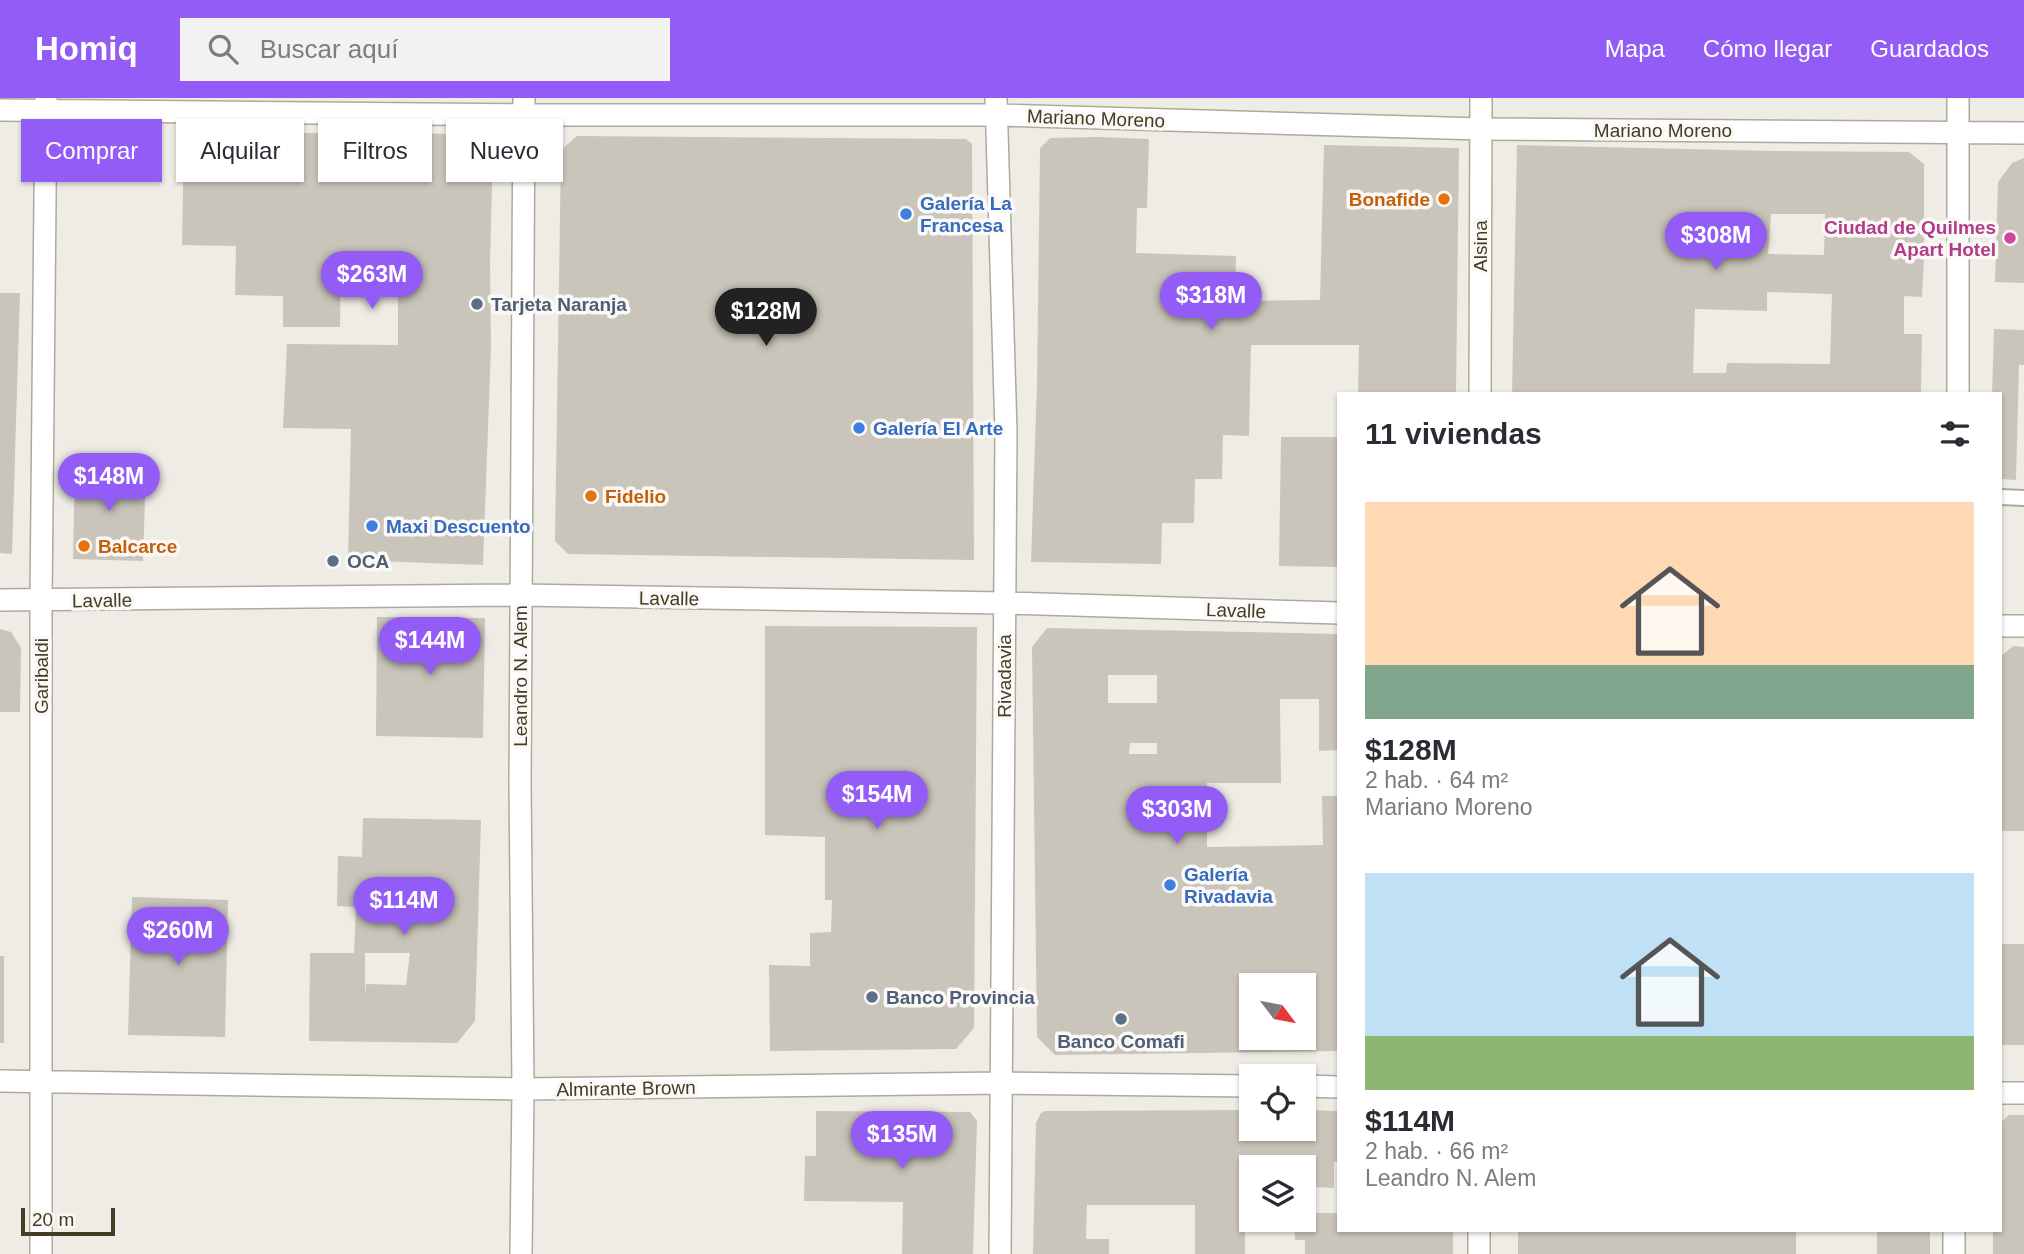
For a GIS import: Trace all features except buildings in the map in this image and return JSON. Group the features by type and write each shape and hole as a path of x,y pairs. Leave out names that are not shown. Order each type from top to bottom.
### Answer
{"street":[{"name":"Alsina","path":"1480,392 1481,98"},
{"path":"1958,98 1958,392"},
{"name":"Mariano Moreno","path":"0,110 46,104 997,106 1481,129 2024,133"},
{"name":"Garibaldi","path":"41,1254 41,601 46,104"},
{"name":"Leandro N. Alem","path":"521,1254 523,1089 520,595 524,106"},
{"name":"Rivadavia","path":"997,106 1006,432 1000,1254"},
{"name":"Lavalle","path":"0,600 520,595 1004,603 1337,613"},
{"path":"2002,626 2024,626"},
{"name":"Almirante Brown","path":"0,1081 523,1089 1002,1083 1239,1086"},
{"path":"1316,1086 1337,1087"},
{"path":"2002,1093 2024,1093"},
{"path":"1479,1232 1479,1254"},
{"path":"1954,1232 1954,1254"}],"lane":[{"path":"2002,497 2024,498"}],"place":[{"name":"Bonafide","path":"1444,199"},
{"name":"Galería La Francesa","path":"906,214"},
{"name":"Ciudad de Quilmes Apart Hotel","path":"2010,238"},
{"name":"Tarjeta Naranja","path":"477,304"},
{"name":"Galería El Arte","path":"859,428"},
{"name":"Fidelio","path":"591,496"},
{"name":"Maxi Descuento","path":"372,526"},
{"name":"Balcarce","path":"84,546"},
{"name":"OCA","path":"333,561"},
{"name":"Galería Rivadavia","path":"1170,885"},
{"name":"Banco Provincia","path":"872,997"},
{"name":"Banco Comafi","path":"1121,1019"}]}
